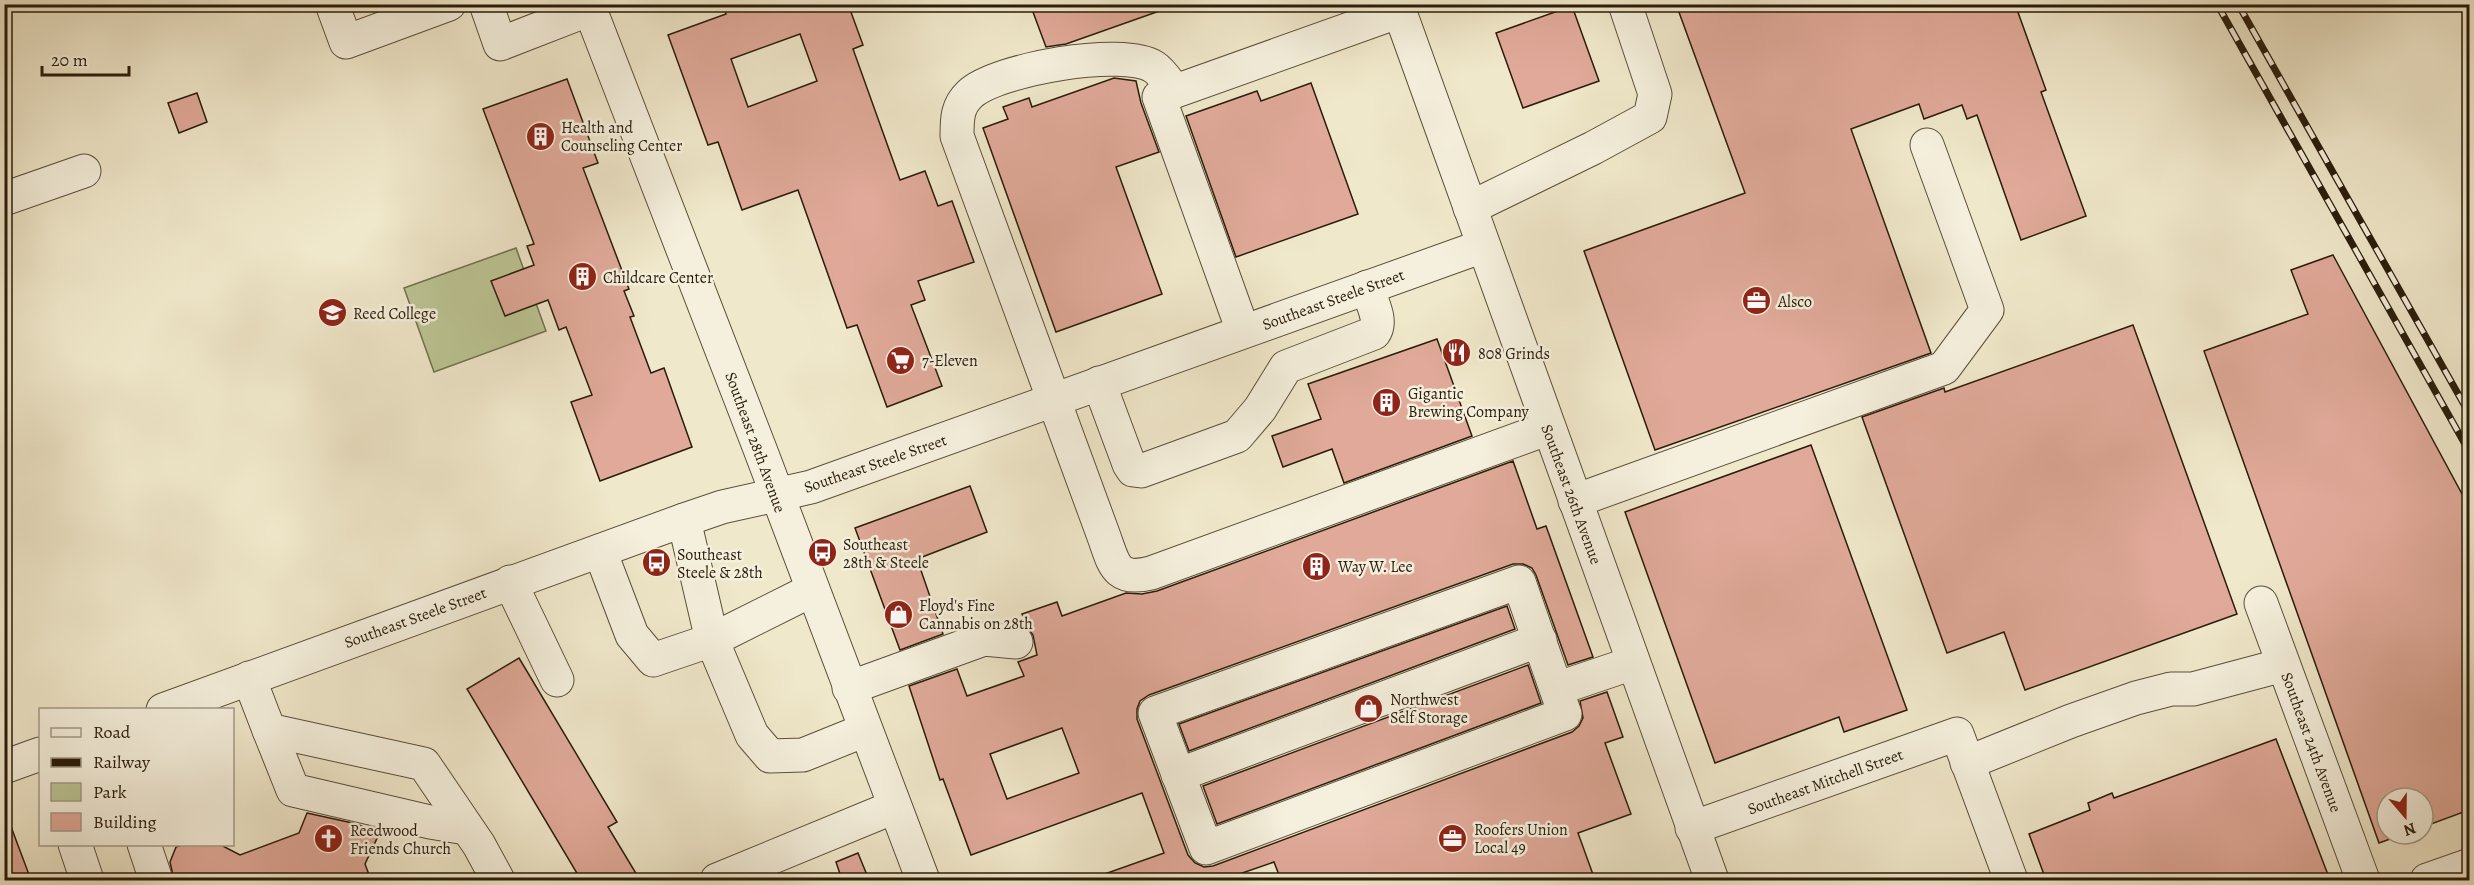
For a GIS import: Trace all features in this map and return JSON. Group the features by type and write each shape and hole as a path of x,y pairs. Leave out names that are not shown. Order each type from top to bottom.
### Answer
{"street":[{"path":"332,4 346,42 449,4"},
{"path":"486,4 500,44 589,7"},
{"path":"1470,208 1593,148 1650,117 1655,94 1625,4"},
{"name":"Southeast 28th Avenue","path":"589,7 922,880"},
{"path":"1243,331 1159,97 1399,8"},
{"name":"Southeast 26th Avenue","path":"1399,8 1712,880"},
{"path":"1175,91 1154,67 1132,59 1084,60 1037,67 1004,77 970,93 957,113 957,136 1115,566 1134,577 1152,573 1549,428"},
{"path":"1575,501 1944,368 1987,310 1927,145"},
{"path":"4,199 84,171"},
{"name":"Southeast Steele Street","path":"169,708 684,520 722,507 811,487 1483,246"},
{"path":"1099,384 1129,464 1133,470 1141,471 1237,436 1260,409 1286,367 1374,333 1378,328 1378,321 1367,287"},
{"path":"684,520 712,640 752,735 770,756 803,755 865,730"},
{"path":"600,550 632,635 653,660 712,640 812,590"},
{"path":"510,582 557,680"},
{"path":"1519,582 1556,689 1565,714 1206,848 1155,713 1519,582"},
{"name":"Southeast 24th Avenue","path":"2260,603 2363,880"},
{"path":"849,688 984,639 1016,642"},
{"path":"1178,775 1540,640"},
{"path":"1556,689 1633,663"},
{"name":"Southeast Mitchell Street","path":"1692,828 1962,748 2071,721 2136,698 2170,689 2193,689 2283,665"},
{"path":"249,678 293,790 430,822 466,828"},
{"path":"269,729 424,764 498,880"},
{"path":"1962,748 2011,880"},
{"path":"4,767 39,754"},
{"path":"717,880 894,807"},
{"path":"76,846 87,880"},
{"path":"145,846 156,880"},
{"path":"2427,880 2469,865"}],"green space":[{"path":"516,248 546,331 434,372 404,288"}],"building":[{"path":"740,4 848,4 863,45 853,49 900,180 925,171 938,206 952,201 974,262 918,281 925,300 911,305 942,386 887,407 857,325 847,328 798,190 742,210 718,142 708,145 668,35 726,14 725,10","holes":["800,34 817,81 748,107 731,59"]},
{"path":"1030,4 1167,4 1168,8 1066,44 1046,47"},
{"path":"1676,4 2015,4 2046,90 2041,92 2086,216 2021,240 1977,115 1967,119 1962,105 1924,119 1919,104 1851,129 1931,353 1655,450 1584,251 1745,193"},
{"path":"1572,6 1599,81 1523,108 1496,33"},
{"path":"1114,78 1136,81 1141,103 1159,152 1116,167 1162,294 1056,332 983,128 1008,119 1003,107 1029,98 1032,107"},
{"path":"567,79 598,163 583,168 629,289 624,291 634,316 630,317 651,373 664,368 692,447 600,481 571,402 592,395 566,327 559,330 548,300 505,316 491,281 534,265 527,246 534,244 483,109"},
{"path":"1311,83 1358,214 1236,257 1186,116 1257,91 1261,101"},
{"path":"197,93 207,122 179,133 168,103"},
{"path":"2333,255 2469,507 2469,810 2435,823 2435,786 2375,786 2375,832 2204,351 2308,314 2291,270"},
{"path":"2133,325 2237,614 2025,690 2004,632 1947,653 1862,417 1944,388 1945,392"},
{"name":"Gigantic Brewing Company","path":"1437,339 1472,436 1344,483 1332,449 1283,467 1272,436 1321,419 1308,384"},
{"path":"1811,445 1907,710 1844,732 1839,717 1715,763 1625,512"},
{"path":"1513,461 1537,529 1546,526 1593,657 1568,665 1536,575 1532,568 1523,564 1513,564 1149,695 1140,701 1137,719 1188,855 1195,863 1204,867 1213,866 1572,732 1583,718 1580,701 1607,692 1623,737 1605,743 1631,814 1578,833 1595,880 1281,880 1274,862 1222,880 1096,880 1096,877 1164,853 1142,793 971,855 943,779 940,780 909,686 957,669 967,696 1024,676 1018,662 1037,655 1033,635 1022,614 1057,602 1062,616 1126,593 1142,594 1157,591","holes":["1062,728 1079,773 1007,799 990,754"]},
{"path":"970,486 987,532 917,559 943,634 900,650 855,528"},
{"path":"1507,606 1515,629 1189,751 1179,724"},
{"path":"519,658 617,822 608,827 640,880 581,880 467,689"},
{"path":"1528,665 1541,703 1217,824 1203,786"},
{"path":"2276,739 2330,880 2046,880 2029,834 2090,810 2088,803 2112,793 2114,798"},
{"name":"Reedwood Friends Church","path":"307,813 357,824 379,834 365,864 371,880 174,880 170,862 176,847 223,846 240,855 299,833"},
{"path":"4,816 7,816 31,880 4,880"},
{"path":"858,853 869,880 842,880 836,862"}],"railway":[{"path":"2217,4 2470,453"},
{"path":"2238,4 2470,415"}],"place":[{"name":"Health and Counseling Center","path":"540,136"},
{"name":"Childcare Center","path":"582,277"},
{"name":"Alsco","path":"1757,301"},
{"name":"Reed College","path":"332,313"},
{"name":"808 Grinds","path":"1457,353"},
{"name":"7-Eleven","path":"901,360"},
{"name":"Gigantic Brewing Company","path":"1387,402"},
{"name":"Southeast 28th & Steele","path":"822,553"},
{"name":"Southeast Steele & 28th","path":"656,563"},
{"name":"Way W. Lee","path":"1317,566"},
{"name":"Floyd's Fine Cannabis on 28th","path":"898,614"},
{"name":"Northwest Self Storage","path":"1369,708"},
{"name":"Roofers Union Local 49","path":"1453,838"},
{"name":"Reedwood Friends Church","path":"329,839"}]}
